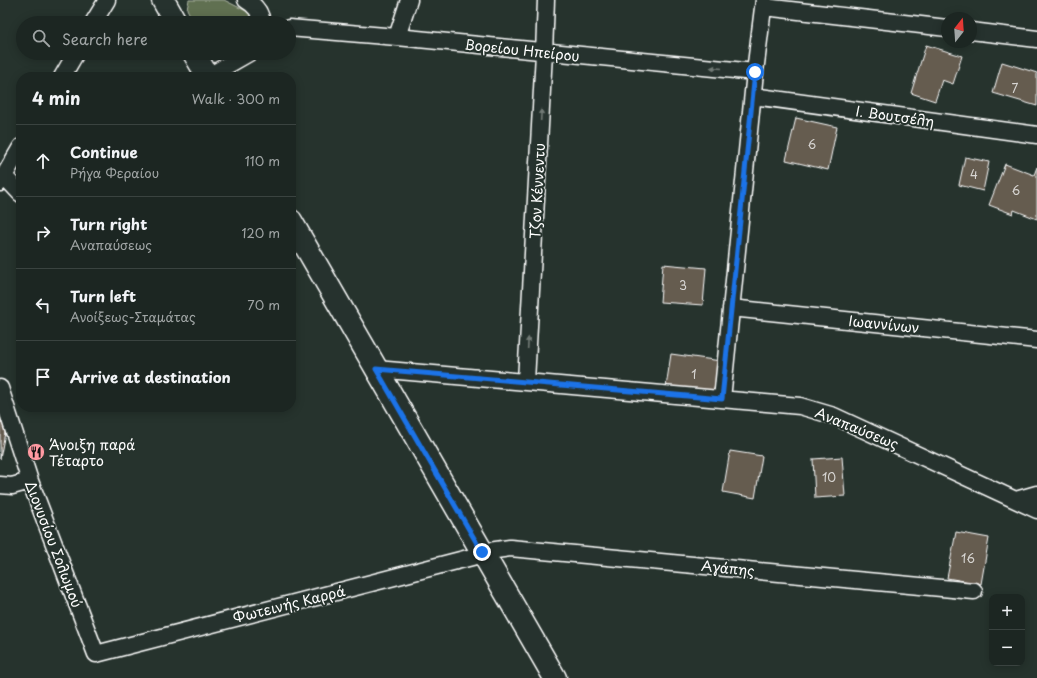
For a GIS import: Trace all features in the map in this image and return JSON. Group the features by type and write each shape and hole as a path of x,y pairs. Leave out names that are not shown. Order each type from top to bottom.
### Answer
{"street":[{"path":"97,16 107,0"},
{"path":"163,0 172,16"},
{"path":"246,0 257,9 260,16"},
{"path":"397,37 409,0"},
{"name":"Τζον Κέννεντυ","path":"526,382 546,0"},
{"path":"722,399 752,96 764,4 941,27"},
{"name":"Βορείου Ηπείρου","path":"296,29 755,72"},
{"path":"977,32 1037,39"},
{"path":"65,72 72,60"},
{"path":"198,60 205,72"},
{"path":"217,72 237,60"},
{"name":"Ι. Βουτσέλη","path":"752,96 1037,135"},
{"path":"16,156 2,180 16,190"},
{"path":"296,231 555,678"},
{"name":"Ιωαννίνων","path":"731,308 1037,340"},
{"name":"Αναπαύσεως","path":"376,369 800,406 834,416 1037,510"},
{"name":"Διονυσίου Σολωμού","path":"0,388 30,481 96,654"},
{"path":"0,484 12,486 30,481"},
{"path":"1016,500 1037,494"},
{"name":"Αγάπης","path":"482,552 510,548 974,591"},
{"name":"Φωτεινής Καρρά","path":"96,654 472,557 482,552"}],"green space":[{"path":"189,0 224,0 248,12 250,16 190,16 187,9"}],"building":[{"path":"926,45 962,56 953,84 942,80 935,101 911,93"},
{"path":"1002,62 1037,73 1037,106 993,93"},
{"path":"796,118 837,127 828,170 786,160"},
{"path":"965,157 989,162 983,191 959,185"},
{"path":"1005,164 1034,175 1037,167 1037,219 1014,210 1013,214 989,205"},
{"path":"663,264 706,268 703,305 660,302"},
{"path":"671,354 721,361 717,394 666,387"},
{"path":"0,421 7,422 0,459"},
{"path":"730,451 762,456 755,498 723,492"},
{"path":"842,457 845,496 815,498 813,459"},
{"path":"956,532 989,538 981,584 947,578"}],"place":[{"name":"Άνοιξη παρά Τέταρτο","path":"36,452"}],"route":[{"path":"482,552 376,369 722,399 755,72"}]}
